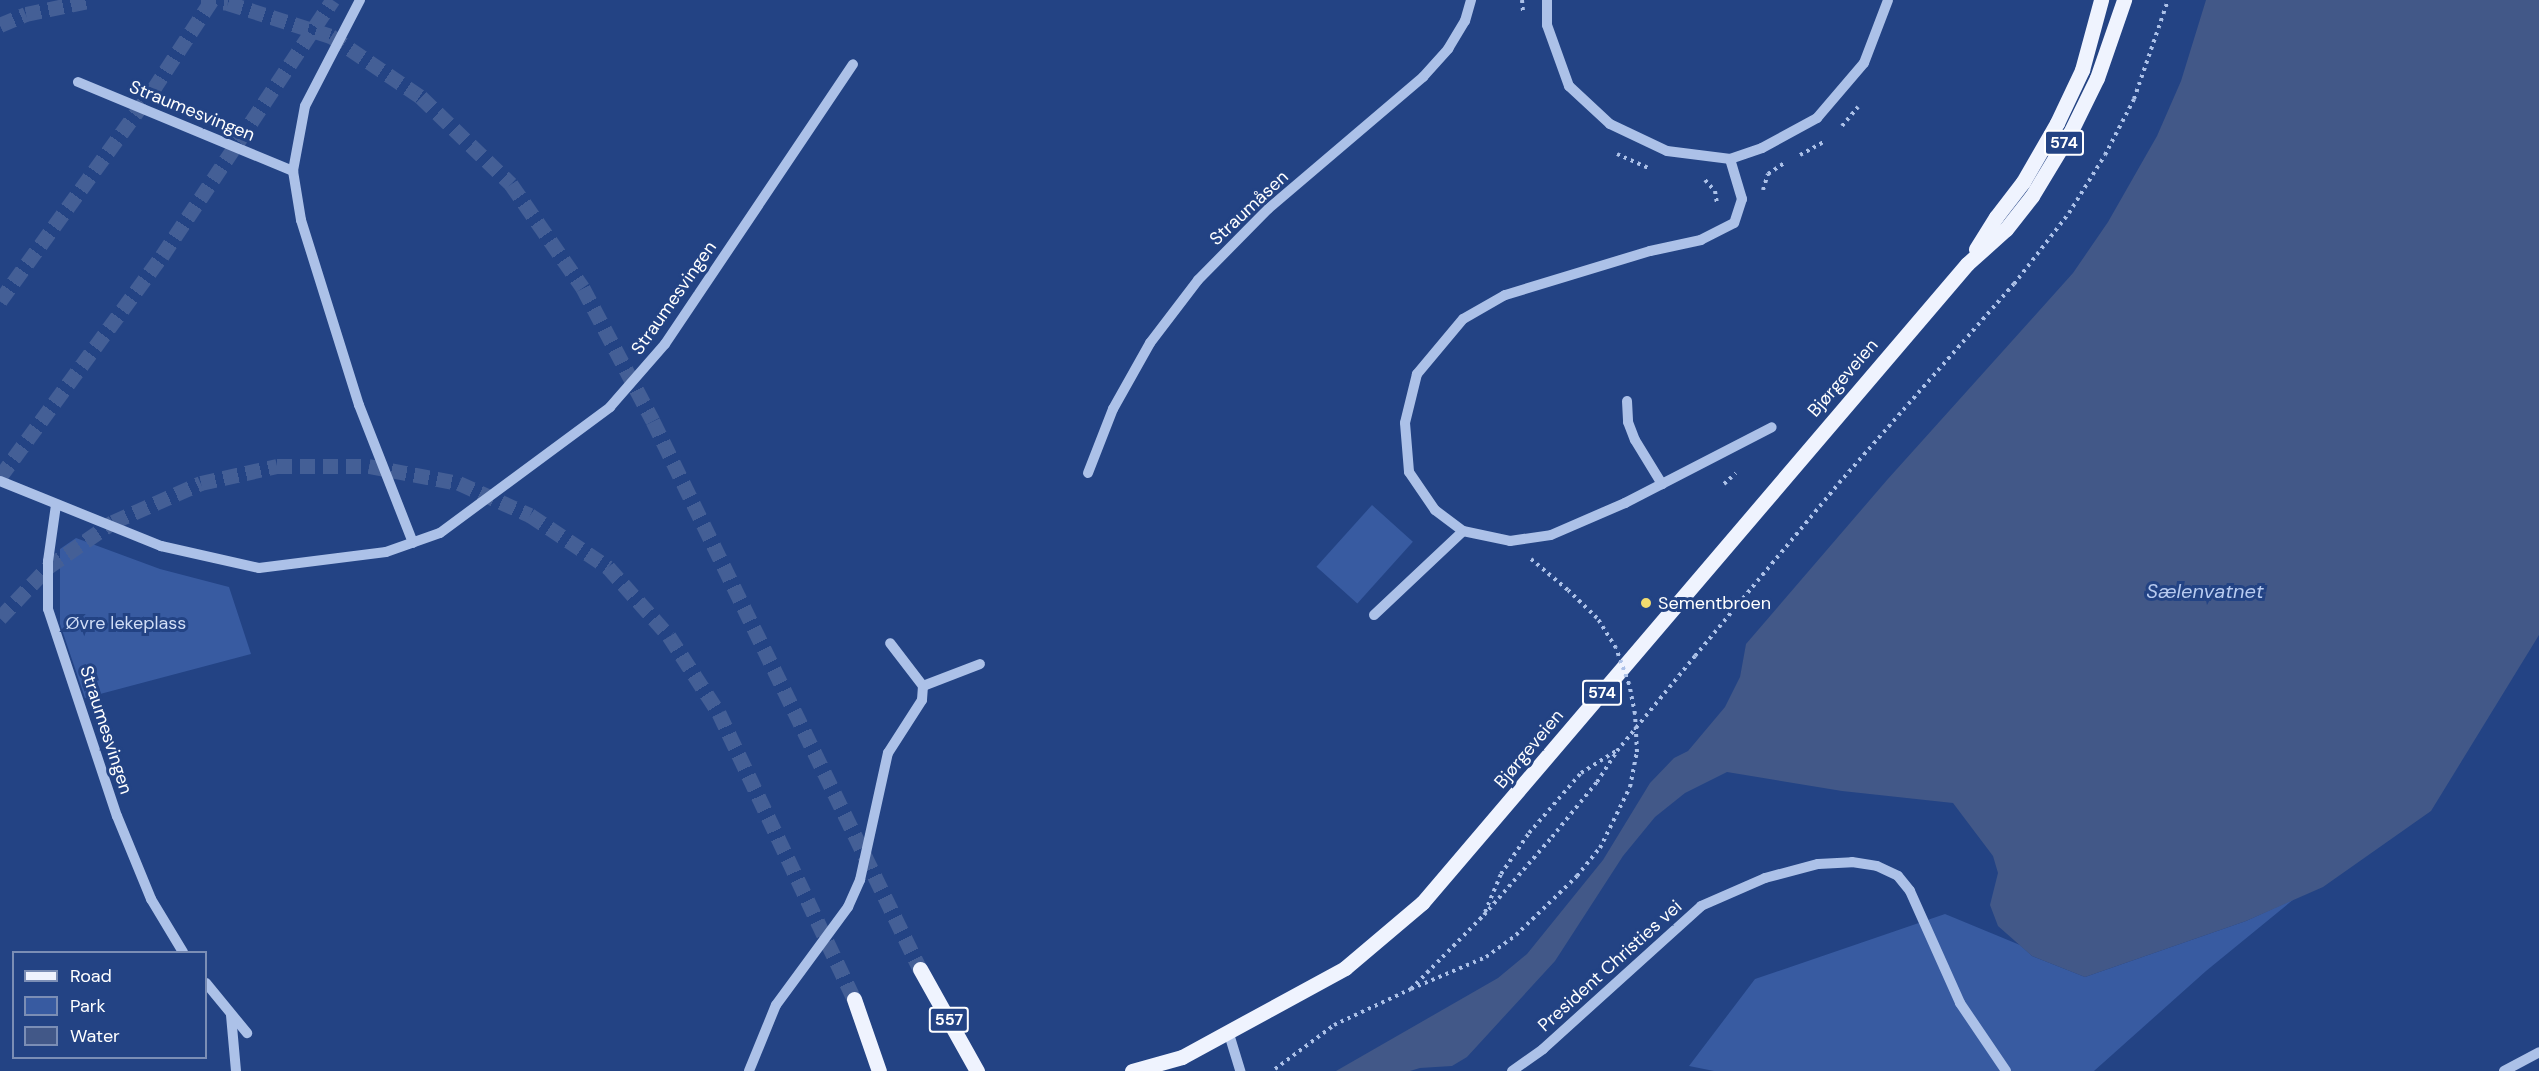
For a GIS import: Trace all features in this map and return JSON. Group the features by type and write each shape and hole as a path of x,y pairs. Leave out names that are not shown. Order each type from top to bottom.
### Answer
{"main road":[{"name":"Bjørgeveien","path":"1967,264 1996,217 2023,182 2057,123 2082,69 2102,0"},
{"name":"Bjørgeveien","path":"1182,1057 1229,1034 1345,968 1422,903 1967,264 2006,229 2032,196 2070,133 2097,78 2124,0"},
{"name":"557","path":"920,969 977,1071"},
{"path":"854,999 879,1071"},
{"name":"574","path":"1132,1071 1182,1057"},
{"name":"574","path":"1165,1071 1182,1057"}],"street":[{"path":"360,0 305,106 293,171 301,220 359,405 413,543"},
{"name":"Straumåsen","path":"1088,473 1113,409 1150,343 1198,279 1268,209 1423,77 1448,49 1465,21 1470,0"},
{"path":"1547,0 1547,25 1569,86 1610,124 1667,151 1730,159 1762,148 1817,118 1864,63 1888,0"},
{"name":"Straumesvingen","path":"0,480 56,505 161,546 259,568 387,552 441,532 610,407 665,344 853,64"},
{"name":"Straumesvingen","path":"78,82 293,171"},
{"path":"1730,159 1742,199 1734,223 1701,240 1650,251 1505,295 1463,319 1417,374 1405,423 1409,472 1435,510 1463,531 1510,541 1551,535 1662,484 1772,427"},
{"path":"1627,401 1628,422 1635,440 1662,484"},
{"name":"Straumesvingen","path":"56,505 48,561 48,609 117,816 151,899 182,951"},
{"path":"1374,615 1463,531"},
{"path":"749,1071 776,1005 848,907 856,889 888,753 922,700 923,686 890,642"},
{"path":"923,686 980,664"},
{"name":"President Christies vei","path":"1515,1070 1594,1005 1701,906 1765,878 1818,864 1852,862 1877,866 1898,876 1910,891 1960,1003 2006,1071"},
{"path":"207,984 247,1033"},
{"path":"231,1015 236,1071"},
{"path":"1229,1034 1240,1071"},
{"path":"2504,1071 2539,1052"}],"path":[{"path":"1522,0 1526,22"},
{"path":"1411,989 1484,915 1560,828 1597,782 1617,751 1839,483 2014,284 2069,213 2105,155 2134,99 2168,0"},
{"path":"1836,130 1851,117 1863,100"},
{"path":"1696,178 1707,180 1715,190 1717,205 1742,199 1763,190 1768,174 1829,137"},
{"path":"1613,152 1651,169"},
{"path":"1275,1069 1334,1025 1486,957 1516,935 1577,876 1600,848 1630,787 1637,752 1635,714 1629,684 1616,648 1597,618 1510,541"},
{"path":"1484,915 1501,874 1529,833 1581,773 1617,751"}],"green space":[{"path":"1372,505 1413,542 1357,603 1316,567"},
{"name":"Øvre lekeplass","path":"76,538 160,569 229,587 251,654 85,698 60,624 60,549"},
{"path":"2294,899 2206,971 2094,1071 1714,1071 1689,1066 1755,979 1945,914 2020,945 2032,956 2085,977 2246,921"}],"water":[{"name":"Sælenvatnet","path":"2206,0 2539,0 2539,635 2431,811 2323,887 2246,921 2085,977 2032,956 1998,926 1990,905 1998,873 1993,856 1953,803 1842,791 1727,772 1685,793 1655,817 1623,856 1555,961 1467,1057 1452,1066 1410,1071 1336,1071 1498,978 1527,954 1603,860 1650,783 1674,758 1688,751 1725,707 1740,677 1746,644 1887,480 2073,273 2108,222 2157,136 2181,81"}],"tunnel":[{"path":"0,25 26,14 93,0"},
{"path":"201,0 228,3 331,36 421,97 511,184 583,288 653,421 920,969"},
{"path":"0,301 153,90 212,0"},
{"path":"0,477 162,256 333,0"},
{"path":"0,618 48,567 113,522 201,483 277,466 369,466 459,483 530,515 608,567 669,636 719,713 854,999"}],"place":[{"name":"Sementbroen","path":"1646,603"}]}
